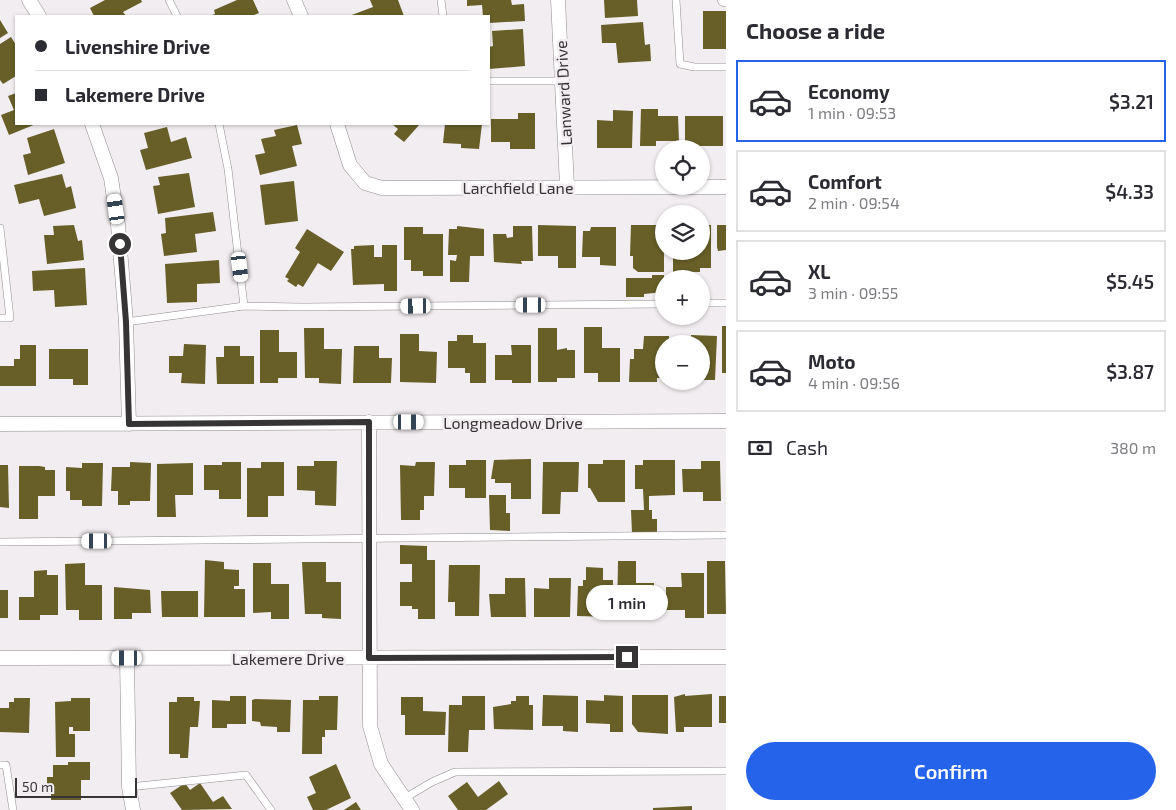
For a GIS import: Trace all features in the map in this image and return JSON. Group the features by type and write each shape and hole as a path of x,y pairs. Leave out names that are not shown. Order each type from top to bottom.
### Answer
{"street":[{"path":"29,0 38,15"},
{"path":"294,0 301,15"},
{"name":"Lanward Drive","path":"558,0 567,186"},
{"path":"92,125 111,178 118,225 126,322 129,424"},
{"name":"Larchfield Lane","path":"338,130 350,165 364,183 382,188 726,187"},
{"name":"Longmeadow Drive","path":"0,424 726,421"},
{"path":"369,422 370,726 382,764 408,804"},
{"name":"Lakemere Drive","path":"0,658 726,657"},
{"path":"127,658 129,787 133,810"}],"lane":[{"path":"169,0 176,15"},
{"path":"442,0 443,15"},
{"path":"676,0 680,64 694,67 726,67"},
{"path":"721,0 726,3"},
{"path":"490,81 563,81"},
{"path":"219,125 228,169 244,306"},
{"path":"0,228 10,318 0,318"},
{"path":"710,303 726,303"},
{"path":"126,322 244,306 655,304"},
{"path":"0,542 726,535"},
{"path":"0,765 6,765 13,810"},
{"path":"408,804 432,782 455,772 726,771"},
{"path":"129,787 246,775 271,810"}],"building":[{"path":"105,0 141,0 142,2 123,12 125,15 94,15 90,8"},
{"path":"237,0 253,0 259,13 254,15 212,15 215,14 214,10"},
{"path":"370,0 398,0 404,15 352,15 373,7"},
{"path":"467,0 511,0 512,5 524,4 525,21 490,23 490,15 483,15 482,5 467,6"},
{"path":"604,0 637,0 638,16 605,18"},
{"path":"703,11 726,11 726,49 703,49"},
{"path":"0,20 8,33 0,38"},
{"path":"643,22 645,45 650,44 651,61 618,63 616,43 602,43 601,25"},
{"path":"523,29 525,66 490,69 490,47 493,46 492,31"},
{"path":"11,37 15,43 15,77 3,84 0,80 0,44"},
{"path":"15,93 15,125 34,125 9,135 1,115 14,110 8,96"},
{"path":"641,109 658,109 658,116 678,116 679,140 655,140 655,146 640,146"},
{"path":"613,110 633,111 632,148 597,148 597,120 613,121"},
{"path":"518,113 535,113 535,149 510,149 510,142 491,142 491,119 518,119"},
{"path":"685,116 723,116 723,146 710,146 710,140 685,140"},
{"path":"297,125 302,144 292,146 297,166 260,175 255,155 265,153 261,139 276,136 274,130"},
{"path":"393,125 419,125 404,142 394,134 398,129"},
{"path":"445,125 482,125 479,149 461,148 461,144 443,143"},
{"path":"167,127 171,142 186,137 192,158 146,170 140,150 148,148 144,133"},
{"path":"54,129 65,163 28,175 23,155 31,153 27,138"},
{"path":"189,173 195,207 158,214 153,186 160,185 158,177"},
{"path":"62,174 66,188 71,186 76,208 44,216 39,199 19,204 14,185"},
{"path":"294,181 298,221 265,225 260,185"},
{"path":"213,212 216,231 195,234 197,252 164,256 161,234 166,233 165,218"},
{"path":"74,225 78,241 82,240 84,260 47,264 44,235 54,235 53,226"},
{"path":"538,225 576,226 576,268 558,268 558,256 538,256"},
{"path":"631,225 655,225 655,260 664,260 664,270 638,272 633,268 633,256 630,256"},
{"path":"711,225 711,268 673,270 673,260 710,260"},
{"path":"717,225 726,225 726,250 718,251"},
{"path":"457,226 484,229 484,256 470,256 469,282 450,282 450,260 456,261 457,255 448,255 449,229 457,229"},
{"path":"513,226 532,226 533,261 521,261 522,264 494,262 493,234 506,234 507,238 513,237"},
{"path":"404,227 423,227 423,234 443,234 443,276 423,276 423,271 411,271 411,260 404,260"},
{"path":"591,227 616,227 616,266 600,265 600,257 582,257 583,231 590,231"},
{"path":"307,229 344,252 331,271 318,263 303,287 298,284 296,287 287,281 289,279 285,277 300,252 295,248"},
{"path":"374,245 374,257 382,257 382,245 397,245 397,291 384,291 384,284 353,285 351,249 354,249 354,246"},
{"path":"219,260 220,283 197,284 197,302 167,303 165,264"},
{"path":"85,268 87,305 55,307 54,290 33,291 32,271"},
{"path":"652,275 655,275 655,293 644,294 644,297 626,297 626,278 652,278"},
{"path":"722,326 726,326 726,373 722,373"},
{"path":"584,327 602,327 602,348 620,348 620,382 598,382 598,373 584,373"},
{"path":"304,328 324,328 324,349 342,349 341,384 319,383 319,378 305,378"},
{"path":"538,328 557,328 557,350 567,348 567,350 575,350 575,378 557,378 557,382 538,382"},
{"path":"260,330 279,330 279,352 297,352 297,378 278,378 278,383 260,383"},
{"path":"400,334 419,334 419,351 437,352 436,383 400,382"},
{"path":"457,335 473,335 473,343 486,343 486,383 470,383 470,373 465,373 465,368 448,368 448,341 457,341"},
{"path":"644,336 655,336 655,382 629,382 630,359 634,359 634,349 643,349"},
{"path":"710,336 717,336 715,380 710,380"},
{"path":"184,344 206,345 205,384 181,383 182,373 169,373 169,356 183,356"},
{"path":"20,345 36,345 36,386 0,386 0,366 14,366 14,359 20,359"},
{"path":"511,345 531,345 531,383 512,383 512,380 495,380 495,355 512,355"},
{"path":"224,346 240,346 240,356 254,356 254,384 217,384 216,357 224,357"},
{"path":"354,346 379,346 379,358 392,358 391,383 353,383"},
{"path":"49,349 88,349 88,385 73,385 73,379 49,379"},
{"path":"531,459 531,499 511,499 511,483 495,483 495,479 491,479 494,460"},
{"path":"466,460 486,460 486,498 465,498 465,488 449,488 449,465 466,465"},
{"path":"603,460 625,460 625,502 598,502 590,488 588,488 588,464 603,464"},
{"path":"643,460 675,460 675,495 649,496 649,510 652,510 652,519 657,519 657,532 632,533 631,510 644,510 643,489 635,489 635,465 643,465"},
{"path":"314,461 337,461 336,506 315,505 315,491 297,490 297,466 314,466"},
{"path":"701,461 720,461 721,501 703,501 703,492 683,492 682,469 701,469"},
{"path":"130,462 151,463 150,501 130,501 130,505 118,505 118,491 111,491 112,467 130,467"},
{"path":"222,462 241,462 241,499 219,499 219,490 204,490 204,465 222,465"},
{"path":"261,462 284,462 284,496 268,496 268,517 247,517 247,468 261,468"},
{"path":"416,462 435,462 434,496 424,496 424,510 420,510 420,520 401,520 400,465 415,466"},
{"path":"543,462 579,462 578,492 561,492 560,514 542,514"},
{"path":"82,463 103,463 102,506 82,506 82,500 70,500 70,491 66,491 66,467 82,468"},
{"path":"193,463 193,495 175,495 176,517 157,517 157,464"},
{"path":"0,465 8,465 9,508 0,507"},
{"path":"19,466 39,466 45,467 45,470 55,470 55,496 38,496 38,519 19,519"},
{"path":"489,495 506,495 506,513 510,513 510,531 490,530"},
{"path":"400,545 427,546 427,560 435,560 435,619 418,619 418,609 412,609 412,606 400,606 400,582 412,582 412,564 400,564"},
{"path":"205,560 224,562 224,569 239,570 239,586 234,586 234,589 245,589 245,617 204,617"},
{"path":"618,561 636,561 636,583 654,583 654,611 636,611 636,616 617,616"},
{"path":"707,561 725,561 726,614 707,614"},
{"path":"302,562 326,562 326,582 341,582 341,619 322,618 322,614 305,614"},
{"path":"85,563 85,585 102,585 102,620 79,620 79,610 66,610 65,564"},
{"path":"253,563 271,563 271,584 289,584 289,619 271,619 271,612 253,613"},
{"path":"449,565 480,565 479,616 455,616 455,602 448,602"},
{"path":"586,567 603,568 603,580 613,580 612,617 577,616 578,586 583,586 583,580 586,580"},
{"path":"47,570 47,575 58,575 58,615 40,615 40,620 19,620 19,597 34,597 34,571"},
{"path":"681,573 704,573 704,618 685,618 685,610 666,610 666,587 682,587"},
{"path":"505,578 525,578 526,617 491,617 489,594 505,594"},
{"path":"549,578 571,578 570,617 534,617 534,588 549,589"},
{"path":"114,587 150,590 151,613 132,613 132,619 114,619"},
{"path":"0,590 8,590 8,618 0,618"},
{"path":"161,591 198,591 198,617 162,617"},
{"path":"685,694 685,696 712,694 712,727 684,727 684,732 676,732 674,697"},
{"path":"543,695 578,696 578,732 563,731 563,726 542,726"},
{"path":"604,695 623,696 623,732 610,732 610,724 586,723 586,700 604,701"},
{"path":"632,695 668,695 668,734 638,732 632,724"},
{"path":"230,696 246,696 246,724 227,724 227,728 212,728 212,700 230,701"},
{"path":"319,696 338,696 337,730 325,730 325,737 322,737 322,754 302,754 303,700 319,700"},
{"path":"462,696 485,696 485,730 469,730 468,752 448,752 449,705 462,705"},
{"path":"516,696 529,696 529,705 533,705 533,730 494,729 493,707 511,704 511,701 516,701"},
{"path":"719,696 726,696 726,723 719,723"},
{"path":"177,697 194,697 194,701 200,701 198,727 190,727 188,758 180,758 180,754 169,754 169,702 177,702"},
{"path":"401,697 423,697 423,711 446,712 445,735 405,735 405,715 401,715"},
{"path":"14,698 30,698 29,733 0,732 0,708 9,708 9,702 14,702"},
{"path":"71,698 90,698 90,731 73,731 73,727 69,727 69,734 75,734 75,757 56,757 55,702 71,701"},
{"path":"252,700 291,700 290,732 277,732 277,727 261,726 260,722 252,721"},
{"path":"68,762 90,762 90,780 81,780 81,800 51,800 51,788 47,788 47,777 53,777 53,765 68,765"},
{"path":"336,764 351,798 326,810 313,810 307,797 316,793 309,777"},
{"path":"499,781 508,794 486,810 458,810 448,796 467,782 478,797"},
{"path":"185,783 190,790 200,783 213,802 223,796 232,809 182,810 170,793"},
{"path":"356,802 361,810 344,810"},
{"path":"692,806 692,810 653,810 653,808"}],"route":[{"path":"120,244 126,322 129,424 369,422 369,658 627,657"}]}
